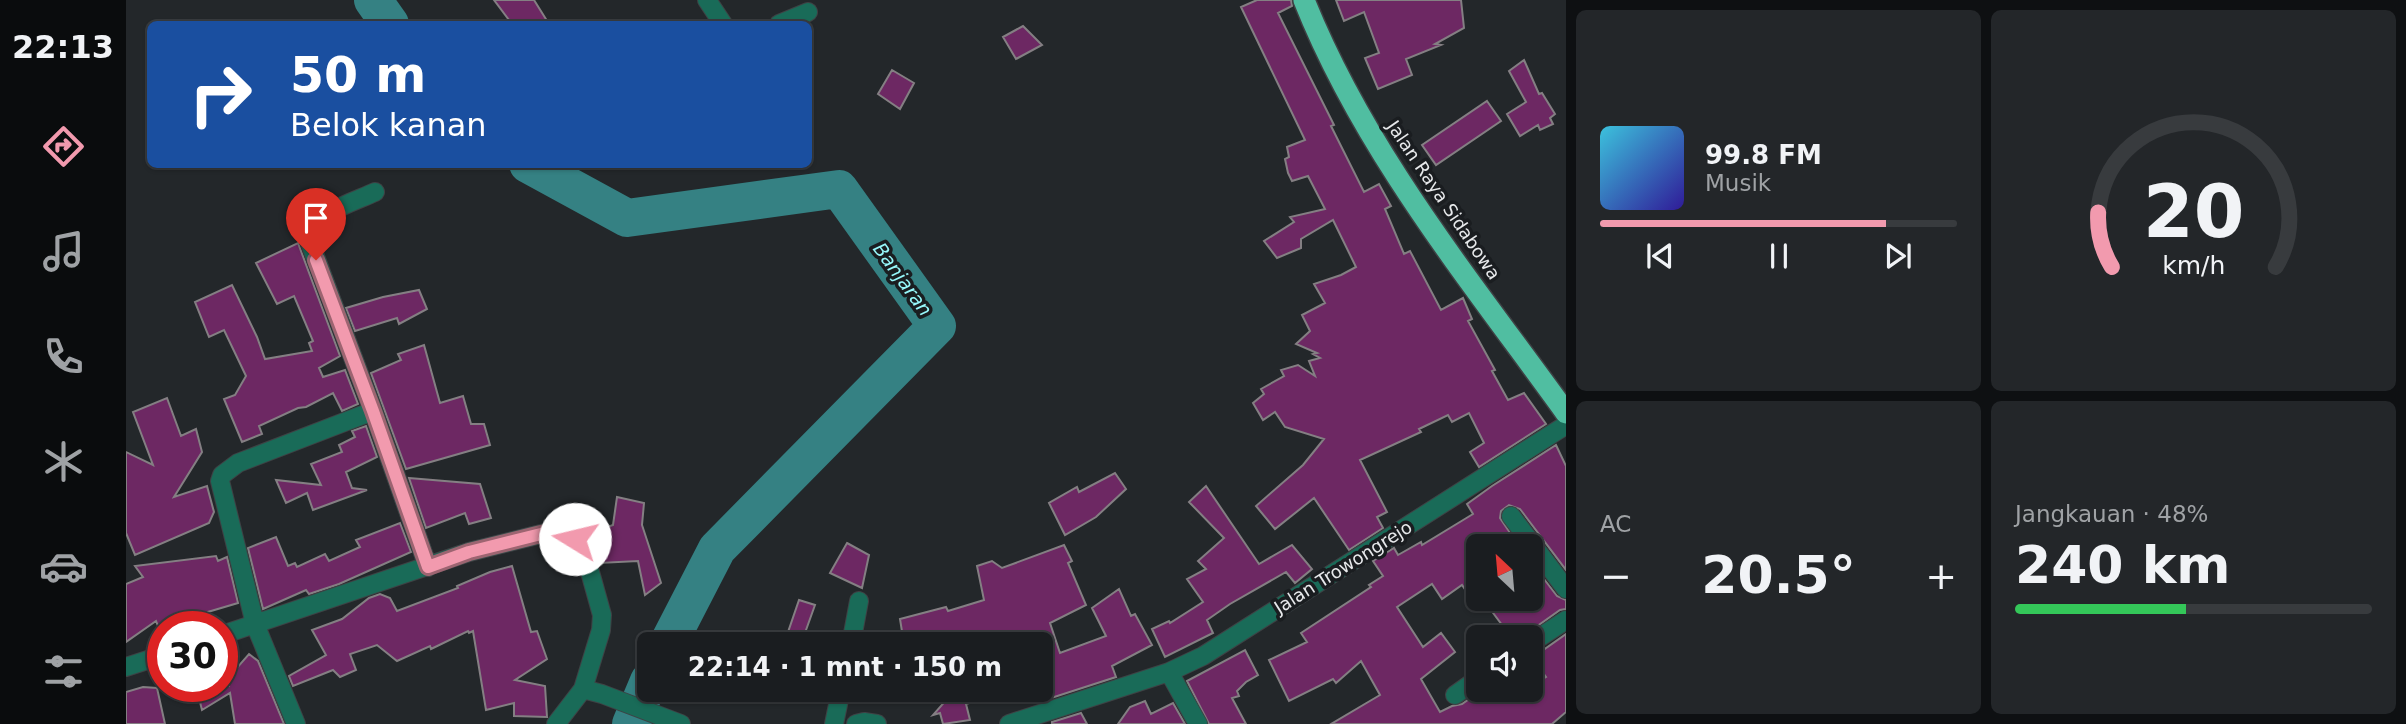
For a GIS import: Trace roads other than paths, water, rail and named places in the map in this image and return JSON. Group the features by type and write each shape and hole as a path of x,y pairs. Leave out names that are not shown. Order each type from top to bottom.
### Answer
{"highway":[{"name":"Jalan Raya Sidabowa","path":"1304,0 1377,147 1566,413"}],"street":[{"path":"707,0 721,21"},
{"path":"786,21 808,12"},
{"path":"375,192 322,217 310,225 307,235 428,567"},
{"path":"296,724 255,624 220,481 222,475 238,463 373,411"},
{"name":"Jalan Trowongrejo","path":"1009,724 1169,672 1203,656 1566,425"},
{"path":"1511,516 1566,589"},
{"path":"238,630 469,552 549,532 564,532 575,539 586,554 602,615 601,630 583,689 556,724"},
{"path":"853,632 859,600"},
{"path":"1543,635 1566,620"},
{"path":"126,667 147,660"},
{"path":"1169,672 1198,724"},
{"path":"1455,695 1466,687"},
{"path":"583,689 681,724"},
{"path":"834,724 839,702"},
{"path":"856,724 877,724"}],"waterway":[{"name":"Banjaran","path":"373,0 388,21"},
{"name":"Banjaran","path":"535,168 627,218 839,189 937,326 717,549 674,632"},
{"name":"Banjaran","path":"631,724 640,702"}]}
